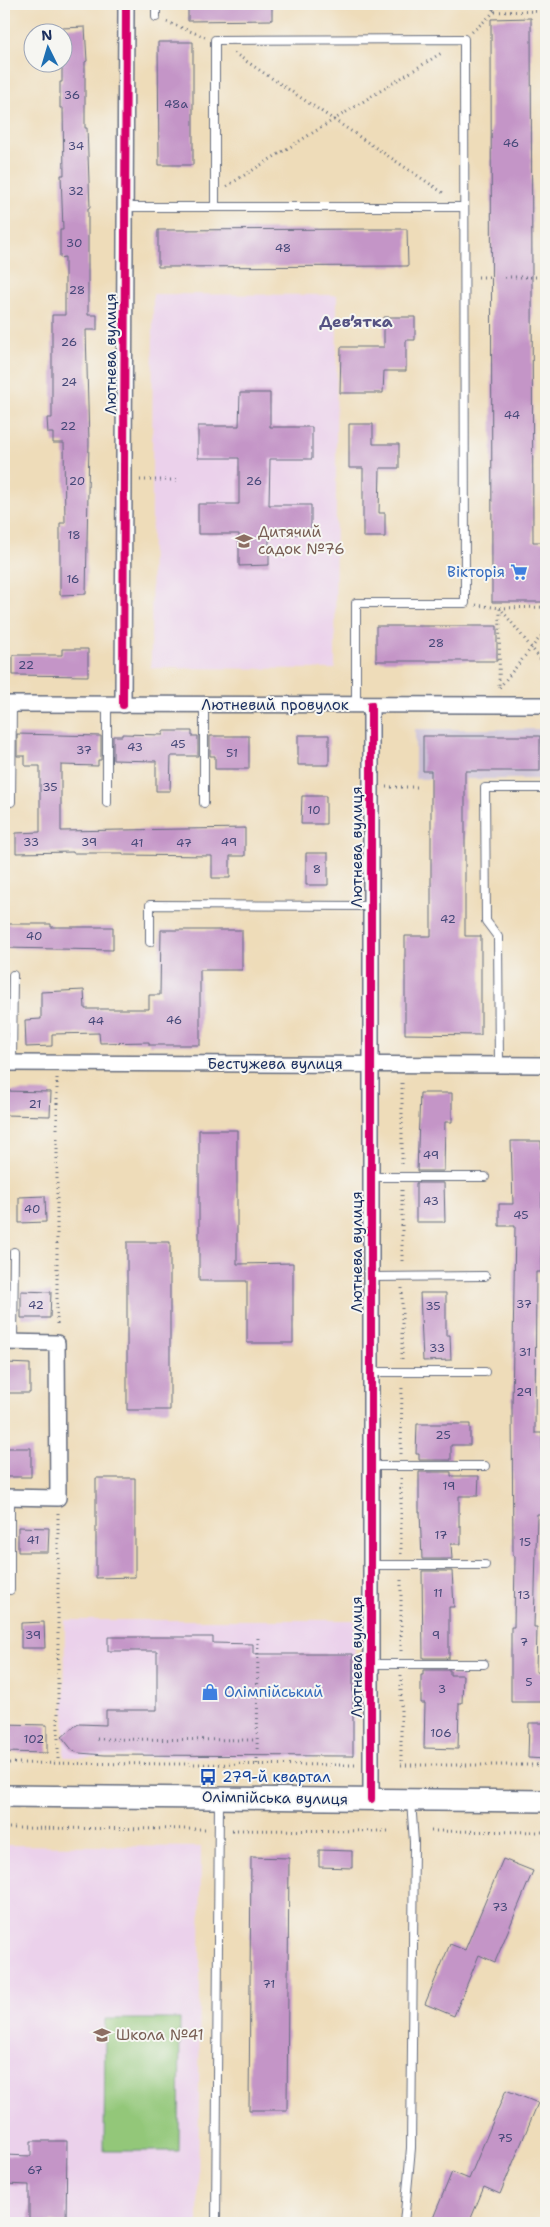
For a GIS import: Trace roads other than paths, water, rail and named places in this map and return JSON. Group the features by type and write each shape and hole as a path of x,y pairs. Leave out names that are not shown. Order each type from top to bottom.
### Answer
{"main road":[{"name":"Олімпійська вулиця","path":"4,1796 546,1801"}],"street":[{"name":"Лютнева вулиця","path":"123,705 126,4"},
{"name":"Лютневий провулок","path":"8,704 546,705"},
{"name":"Лютнева вулиця","path":"364,705 371,906 371,1799"},
{"name":"Бестужева вулиця","path":"8,1064 546,1065"},
{"path":"7,1497 58,1498 58,1343 8,1342"}],"lane":[{"path":"156,4 156,17"},
{"path":"216,207 215,40 464,39 466,603 356,603 364,705"},
{"path":"125,207 464,207"},
{"path":"8,704 12,802"},
{"path":"107,704 107,803"},
{"path":"204,705 204,803"},
{"path":"499,1065 498,937 486,921 485,788 546,788"},
{"path":"150,942 150,905 371,906"},
{"path":"8,1064 13,975"},
{"path":"371,1177 485,1177"},
{"path":"8,1342 14,1252"},
{"path":"371,1277 485,1276"},
{"path":"371,1372 484,1372"},
{"path":"371,1466 484,1466"},
{"path":"7,1497 10,1590"},
{"path":"370,1565 484,1565"},
{"path":"370,1664 484,1664"},
{"path":"216,2223 219,1797"},
{"path":"404,2223 411,2148 414,1852 411,1800"}],"place":[{"name":"Дитячий садок №76","path":"244,541"},
{"name":"Вікторія","path":"519,572"},
{"name":"Олімпійський","path":"210,1692"},
{"name":"279-й квартал","path":"208,1777"},
{"name":"Школа №41","path":"102,2035"}],"district":[{"name":"Дев’ятка","path":"356,321"}]}
